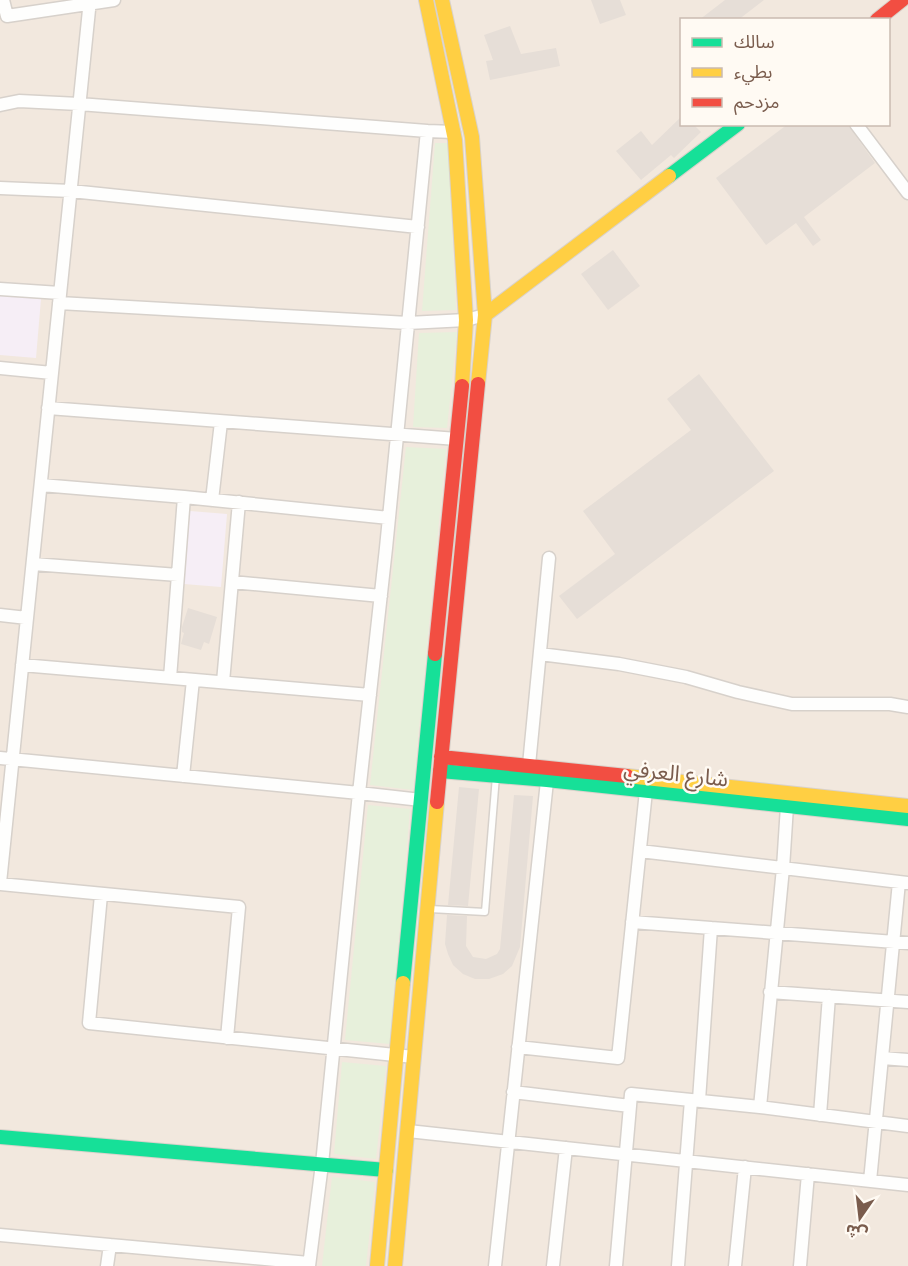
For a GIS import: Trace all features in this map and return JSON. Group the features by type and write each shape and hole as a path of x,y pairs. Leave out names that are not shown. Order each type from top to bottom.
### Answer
{"main road":[{"path":"377,1266 458,439 466,320 454,132 426,0"},
{"path":"395,1266 485,315 472,137 442,0"},
{"path":"880,18 902,0"},
{"path":"485,315 735,126"},
{"name":"شارع العرفي","path":"441,764 529,765 548,774 646,791 908,819"},
{"name":"شارع العرفي","path":"441,764 496,776 548,774 908,806"},
{"path":"0,1137 386,1170"}],"street":[{"path":"3,0 7,16 114,0"},
{"path":"90,3 22,665 6,758 0,883 239,907 227,1038"},
{"path":"0,105 19,101 80,104 454,132"},
{"path":"858,126 908,193"},
{"path":"0,1234 186,1252 242,1261 309,1264 334,1049 427,130"},
{"path":"0,188 71,191 418,227"},
{"path":"0,289 60,298 408,323 466,320 485,315"},
{"path":"0,368 52,373"},
{"path":"48,408 458,439"},
{"path":"212,500 221,422"},
{"path":"41,485 389,518"},
{"path":"170,678 184,497"},
{"path":"223,682 238,502"},
{"path":"529,765 549,558"},
{"path":"33,564 178,575"},
{"path":"232,582 381,596"},
{"path":"0,615 27,618"},
{"path":"540,654 619,664 686,677 792,704 890,704 908,707"},
{"path":"22,665 370,695"},
{"path":"183,776 194,680"},
{"path":"6,758 421,800"},
{"path":"495,1266 548,774"},
{"path":"518,1047 618,1058 646,791"},
{"path":"760,1107 787,806"},
{"path":"640,851 904,883 893,942 870,1180"},
{"path":"102,895 89,1023 414,1057"},
{"path":"632,922 908,943"},
{"path":"678,1266 686,1161 695,1100 711,928"},
{"path":"770,992 908,1002"},
{"path":"820,1115 829,996"},
{"path":"882,1058 908,1060"},
{"path":"513,1092 630,1106"},
{"path":"616,1266 632,1094 760,1107 908,1126"},
{"path":"408,1131 908,1185"},
{"path":"553,1266 566,1148"},
{"path":"735,1266 745,1167"},
{"path":"800,1266 808,1174"},
{"path":"107,1266 110,1245"},
{"path":"184,1266 186,1252"}],"lane":[{"path":"428,909 485,912 496,776"}],"shaded area":[{"path":"0,0 908,0 908,1266 0,1266"},
{"path":"0,295 41,299 36,358 0,355"},
{"path":"190,511 227,514 221,587 184,584"}],"green space":[{"path":"435,143 448,143 456,310 422,311"},
{"path":"457,332 447,428 413,427 419,333"},
{"path":"406,447 446,449 413,790 370,785"},
{"path":"368,805 410,809 390,1044 345,1040"},
{"path":"342,1062 386,1066 376,1159 334,1154"},
{"path":"332,1177 375,1182 366,1266 322,1266"}],"building":[{"path":"591,0 620,0 626,15 600,24"},
{"path":"725,0 764,0 741,18 702,18"},
{"path":"510,26 521,54 556,48 560,66 490,80 486,61 493,60 484,35"},
{"path":"680,118 680,126 695,126 701,132 674,158 671,155 641,180 616,151 641,131 652,145"},
{"path":"785,126 848,126 875,163 804,217 821,240 813,246 796,223 766,245 716,178"},
{"path":"613,250 640,286 608,310 581,274"},
{"path":"699,374 774,471 577,619 559,596 615,554 583,511 691,430 667,399"},
{"path":"188,608 217,617 209,644 204,642 201,650 181,644 184,633 182,627"},
{"path":"459,787 479,789 468,906 448,905"},
{"path":"514,795 533,796 520,947 512,966 503,974 489,979 475,979 463,974 453,965 448,954 445,944 447,915 467,916 466,946 473,957 486,959 497,954 500,949"}],"traffic: fast":[{"path":"669,176 735,126"},
{"path":"403,983 435,654"},
{"path":"440,771 547,780 908,819"},
{"path":"0,1137 386,1170"}],"traffic: slow":[{"path":"426,0 455,140 466,320 462,386"},
{"path":"442,0 472,137 485,315 478,384"},
{"path":"485,315 669,176"},
{"path":"627,776 908,806"},
{"path":"395,1266 437,802"},
{"path":"377,1266 403,983"}],"traffic: jam":[{"path":"880,18 902,0"},
{"path":"437,802 478,384"},
{"path":"435,654 462,386"},
{"path":"441,757 627,776"}]}
